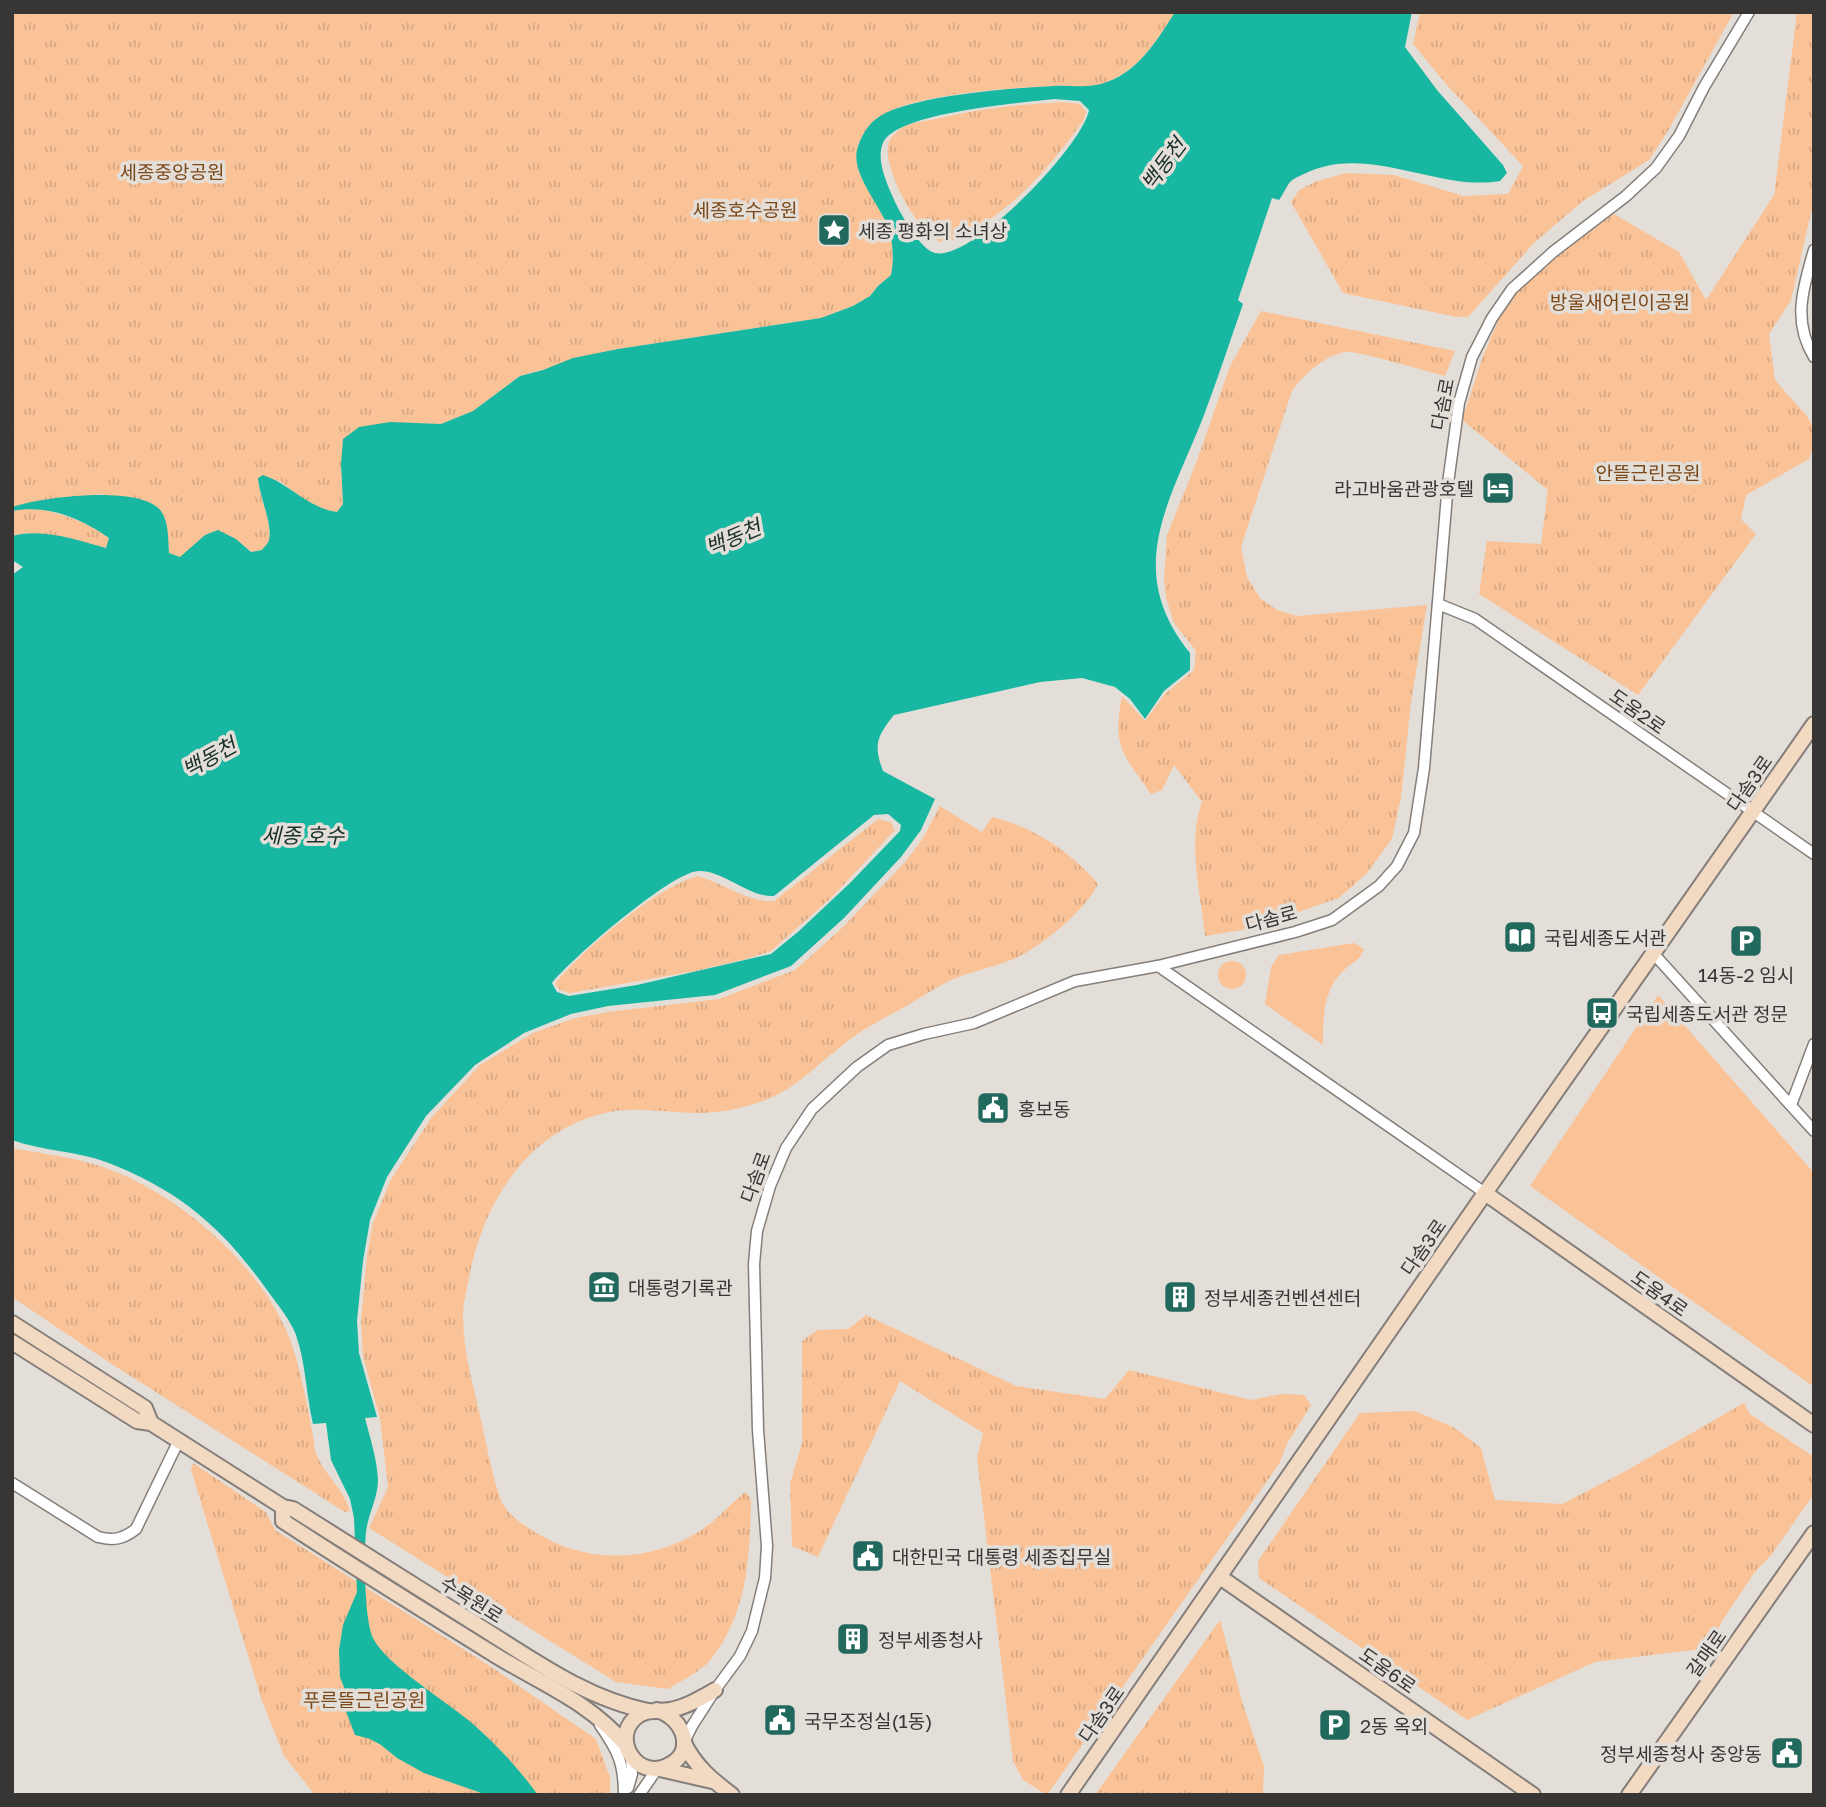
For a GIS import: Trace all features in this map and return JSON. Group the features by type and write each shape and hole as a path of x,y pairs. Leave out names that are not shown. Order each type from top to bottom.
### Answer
{"street":[{"name":"다솜로","path":"639,1795 657,1769 675,1761 692,1726 740,1656 752,1631 765,1578 767,1546 758,1430 754,1264 757,1231 770,1186 786,1148 812,1109 857,1067 888,1045 974,1023 1075,981 1158,966 1295,932 1332,920 1379,886 1397,866 1414,833 1424,768 1448,483 1459,403 1472,357 1487,327 1512,289 1553,252 1626,197 1656,168 1679,136 1704,86 1749,12"},
{"path":"1814,250 1800,310 1805,341 1814,357"},
{"name":"도움2로","path":"1438,604 1475,619 1814,854"},
{"name":"다솜3로","path":"1068,1795 1485,1192 1814,724"},
{"path":"1653,953 1814,1131"},
{"path":"1158,966 1485,1192"},
{"path":"1791,1105 1814,1044"},
{"name":"도움4로","path":"1485,1192 1814,1424"},
{"name":"수목원로","path":"12,1323 145,1408 151,1423"},
{"name":"수목원로","path":"12,1342 137,1421 151,1423 283,1507 293,1508 590,1701 628,1751"},
{"path":"12,1483 98,1537 113,1541 126,1537 136,1529 179,1440"},
{"name":"수목원로","path":"283,1507 283,1521 382,1586 501,1658 590,1701 653,1711"},
{"name":"갈매로","path":"1629,1795 1814,1533"},
{"name":"도움6로","path":"1220,1577 1533,1795"},
{"name":"다솜로","path":"653,1711 687,1705 715,1690"},
{"path":"590,1701 659,1705 715,1690"},
{"name":"수목원로","path":"590,1701 615,1746 624,1772 625,1795"},
{"path":"625,1795 632,1774 627,1729 632,1721 653,1711 674,1718 680,1725 690,1756 714,1782 732,1795"},
{"path":"628,1751 638,1764 677,1771 714,1782"}],"green space":[{"path":"12,12 1175,12 1153,45 1135,64 1114,79 1101,84 1013,88 939,97 896,108 873,122 860,140 856,160 863,181 887,224 893,264 891,275 870,296 853,306 821,318 618,349 520,376 473,411 441,424 420,425 341,464 343,504 337,512 325,510 303,499 280,481 258,479 270,534 268,543 262,550 251,552 236,539 180,557 169,553 166,523 103,494 50,499 12,507"},
{"path":"1420,12 1734,12 1649,160 1583,201 1535,242 1468,317 1456,317 1343,293 1291,202 1299,190 1317,181 1346,173 1394,175 1464,196 1508,194 1523,166 1446,84 1413,44"},
{"name":"안뜰근린공원","path":"1797,12 1814,12 1814,200 1791,300 1769,334 1775,380 1814,428 1814,446 1809,459 1746,495 1741,519 1756,534 1638,695 1479,594 1487,541 1541,544 1548,490 1462,420 1483,356 1512,289 1614,214 1679,252 1706,300 1774,195"},
{"path":"1063,102 1080,104 1086,112 1084,120 1032,184 1002,211 952,241 942,242 932,237 911,211 893,176 888,145 893,136 905,126 968,112"},
{"path":"1261,311 1455,351 1445,376 1375,357 1344,352 1315,367 1292,391 1241,547 1247,577 1260,598 1277,610 1297,616 1427,605 1411,702 1401,798 1392,839 1367,873 1339,898 1249,929 1205,936 1195,852 1202,802 1174,765 1162,790 1151,794 1122,749 1118,727 1119,713 1122,696 1145,721 1165,694 1194,670 1196,651 1174,623 1166,598 1164,578 1167,535 1230,366"},
{"path":"34,508 92,527 109,538 107,548 26,533 12,536 12,511"},
{"path":"940,806 982,832 992,817 1037,834 1064,851 1098,884 1072,917 1034,948 1011,960 939,986 859,1033 796,1083 775,1096 748,1106 715,1112 615,1111 585,1119 558,1133 534,1151 514,1173 484,1225 466,1295 463,1329 492,1467 501,1501 509,1512 543,1537 561,1545 587,1553 624,1555 661,1549 679,1542 711,1523 745,1492 751,1499 745,1582 733,1621 712,1658 668,1689 616,1682 369,1528 388,1487 380,1419 363,1356 361,1320 373,1223 390,1181 431,1118 480,1065 533,1033 575,1018 719,999 795,970 842,928 905,862 923,838"},
{"path":"878,819 891,822 895,830 831,898 771,951 695,971 570,993 560,990 555,984 621,921 681,882 698,876 755,899 774,901"},
{"path":"1354,943 1364,949 1359,958 1338,977 1328,994 1323,1045 1265,1004 1271,967 1279,955"},
{"path":"1232,961 1242,965 1246,975 1242,985 1232,989 1222,985 1218,975 1222,965"},
{"path":"1658,995 1814,1173 1814,1387 1530,1186"},
{"path":"12,1148 87,1162 138,1182 192,1217 241,1263 262,1288 291,1342 298,1363 316,1453 350,1511 345,1512 110,1363 12,1297"},
{"path":"866,1315 1016,1386 1105,1399 1129,1370 1251,1400 1281,1394 1304,1395 1311,1405 1287,1444 1279,1464 1047,1795 1023,1780 1013,1761 977,1458 983,1433 900,1381 818,1557 792,1546 790,1484 802,1443 802,1341 817,1330 848,1329"},
{"path":"1744,1403 1750,1414 1814,1457 1814,1494 1772,1554 1755,1572 1722,1621 1709,1648 1595,1662 1467,1720 1259,1578 1258,1561 1360,1413 1415,1411 1455,1428 1481,1448 1495,1500 1562,1504 1624,1472"},
{"name":"푸른뜰근린공원","path":"193,1463 266,1512 275,1530 490,1666 596,1739 610,1777 610,1795 315,1795 284,1756 262,1701 191,1470"},
{"path":"1220,1620 1244,1708 1264,1766 1263,1795 1095,1795"}],"water":[{"name":"세종 호수","path":"1175,12 1412,12 1405,47 1437,90 1507,173 1500,181 1477,183 1352,163 1328,166 1304,174 1290,182 1279,200 1272,198 1238,300 1243,304 1159,534 1156,563 1159,592 1170,622 1190,653 1190,670 1164,691 1145,719 1130,699 1115,687 1082,678 1040,682 894,715 878,741 878,754 883,771 935,799 921,830 901,857 844,918 791,966 715,995 608,1006 571,1014 524,1033 475,1065 426,1116 387,1177 370,1220 363,1261 357,1321 359,1353 377,1417 365,1418 378,1480 366,1532 368,1617 373,1638 380,1649 482,1732 538,1795 487,1795 424,1773 397,1758 381,1745 355,1735 345,1709 348,1698 340,1677 339,1650 343,1625 357,1592 354,1518 350,1499 331,1460 326,1423 313,1424 299,1346 287,1317 233,1247 216,1229 177,1198 106,1162 12,1140 12,575 23,567 12,560 12,536 48,534 106,548 109,538 87,524 63,514 38,509 12,511 12,507 90,495 133,498 150,503 164,515 169,553 180,557 205,535 218,530 236,539 251,552 262,550 270,534 258,478 263,475 273,479 317,506 337,512 343,504 343,439 359,427 390,422 441,424 473,411 520,376 573,358 821,318 853,306 870,296 891,275 893,264 887,224 863,181 856,160 860,141 876,119 910,104 934,99 1013,89 1101,84 1125,73 1135,65 1153,45","holes":["1054,99 1080,101 1089,110 1082,127 1048,173 1024,198 974,239 952,251 935,253 924,246 912,232 887,182 881,158 883,143 893,132 934,117","888,814 901,825 900,831 850,883 771,954 637,985 569,996 557,992 552,983 622,919 684,875 698,871 708,872 754,892 774,896 874,815"]}],"place":[{"name":"세종 평화의 소녀상","path":"834,230"},
{"name":"라고바움관광호텔","path":"1498,488"},
{"name":"국립세종도서관","path":"1520,937"},
{"name":"14동-2 임시","path":"1746,941"},
{"name":"국립세종도서관 정문","path":"1602,1013"},
{"name":"홍보동","path":"993,1108"},
{"name":"대통령기록관","path":"604,1287"},
{"name":"정부세종컨벤션센터","path":"1180,1297"},
{"name":"대한민국 대통령 세종집무실","path":"868,1556"},
{"name":"정부세종청사","path":"853,1639"},
{"name":"국무조정실(1동)","path":"780,1720"},
{"name":"2동 옥외","path":"1335,1725"},
{"name":"정부세종청사 중앙동","path":"1787,1753"}],"water label":[{"name":"백동천","path":"1163,164"},
{"name":"백동천","path":"733,537"},
{"name":"백동천","path":"209,757"}],"park label":[{"name":"세종중앙공원","path":"172,171"},
{"name":"세종호수공원","path":"745,209"},
{"name":"방울새어린이공원","path":"1620,301"}]}
